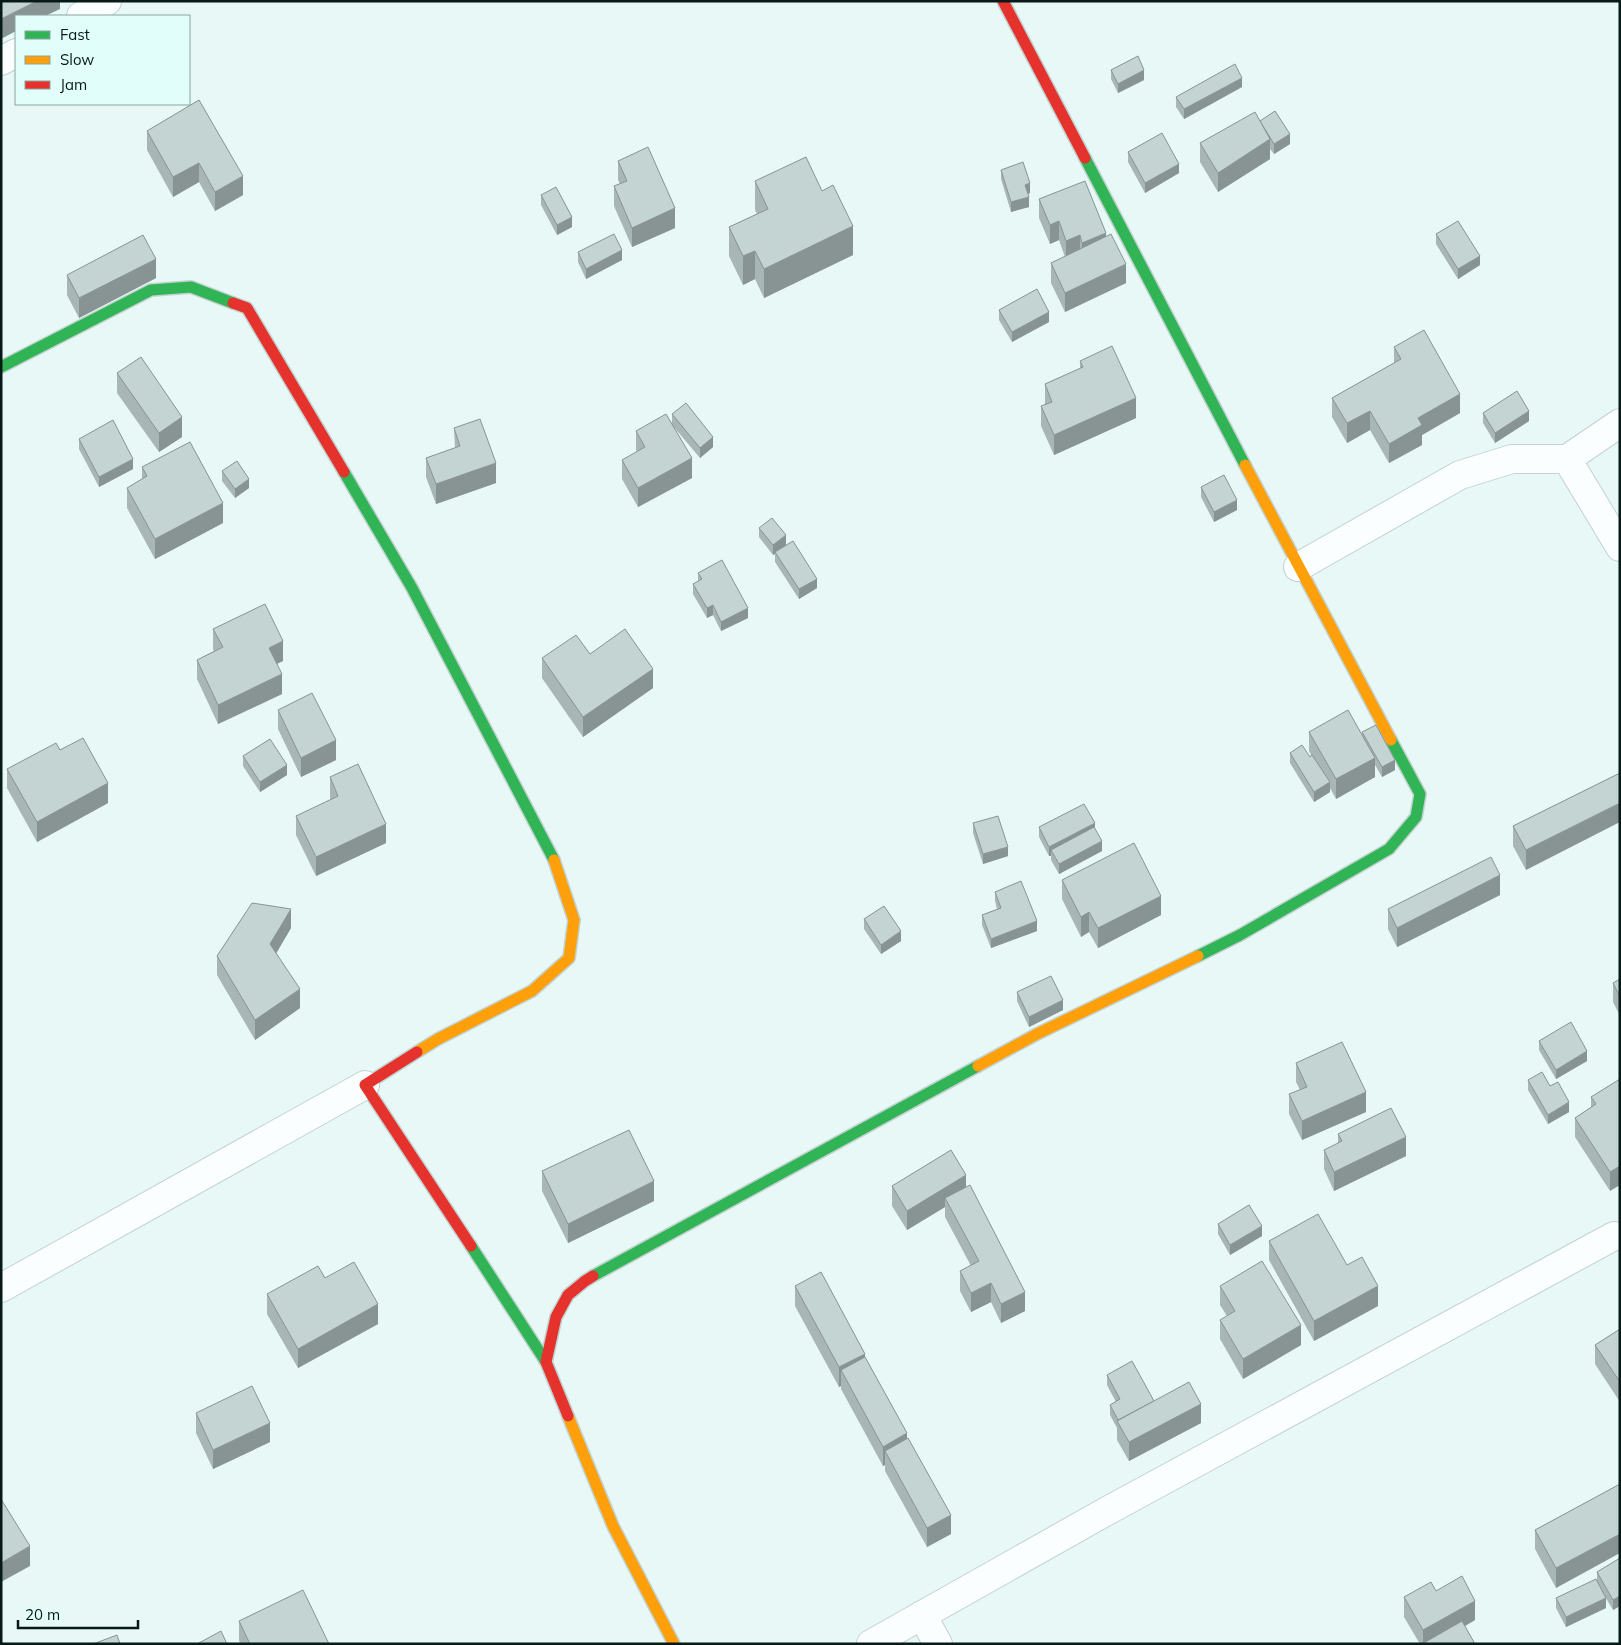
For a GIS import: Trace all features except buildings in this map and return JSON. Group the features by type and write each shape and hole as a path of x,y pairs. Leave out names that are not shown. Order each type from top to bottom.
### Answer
{"street":[{"path":"82,15 107,1"},
{"path":"546,1362 556,1317 568,1295 585,1281 1037,1034 1240,934 1389,848 1416,817 1420,794 1298,567 1003,1"},
{"path":"1,61 15,54"},
{"path":"1,367 151,290 191,287 247,308 412,588 556,864 574,920 569,958 532,992 438,1039 365,1085 1,1288"},
{"path":"1298,567 1460,475 1512,459 1567,459 1620,423"},
{"path":"1567,459 1620,547"},
{"path":"365,1085 546,1362 613,1526 674,1644"},
{"path":"871,1644 1107,1511 1618,1239"},
{"path":"922,1615 938,1644"}],"traffic: fast":[{"path":"1085,158 1245,465"},
{"path":"1,367 151,290 191,287 233,303"},
{"path":"344,472 412,588 554,860"},
{"path":"1198,956 1240,935 1389,849 1416,817 1420,794 1391,740"},
{"path":"593,1276 978,1066"},
{"path":"471,1246 546,1362"}],"traffic: slow":[{"path":"1245,465 1391,740"},
{"path":"417,1052 438,1039 532,991 569,958 574,920 554,860"},
{"path":"978,1066 1037,1034 1198,956"},
{"path":"568,1416 613,1526 674,1644"}],"traffic: jam":[{"path":"1003,1 1085,158"},
{"path":"233,303 247,308 344,472"},
{"path":"417,1052 365,1085 471,1246"},
{"path":"568,1416 546,1362 556,1317 568,1295 593,1276"}]}
